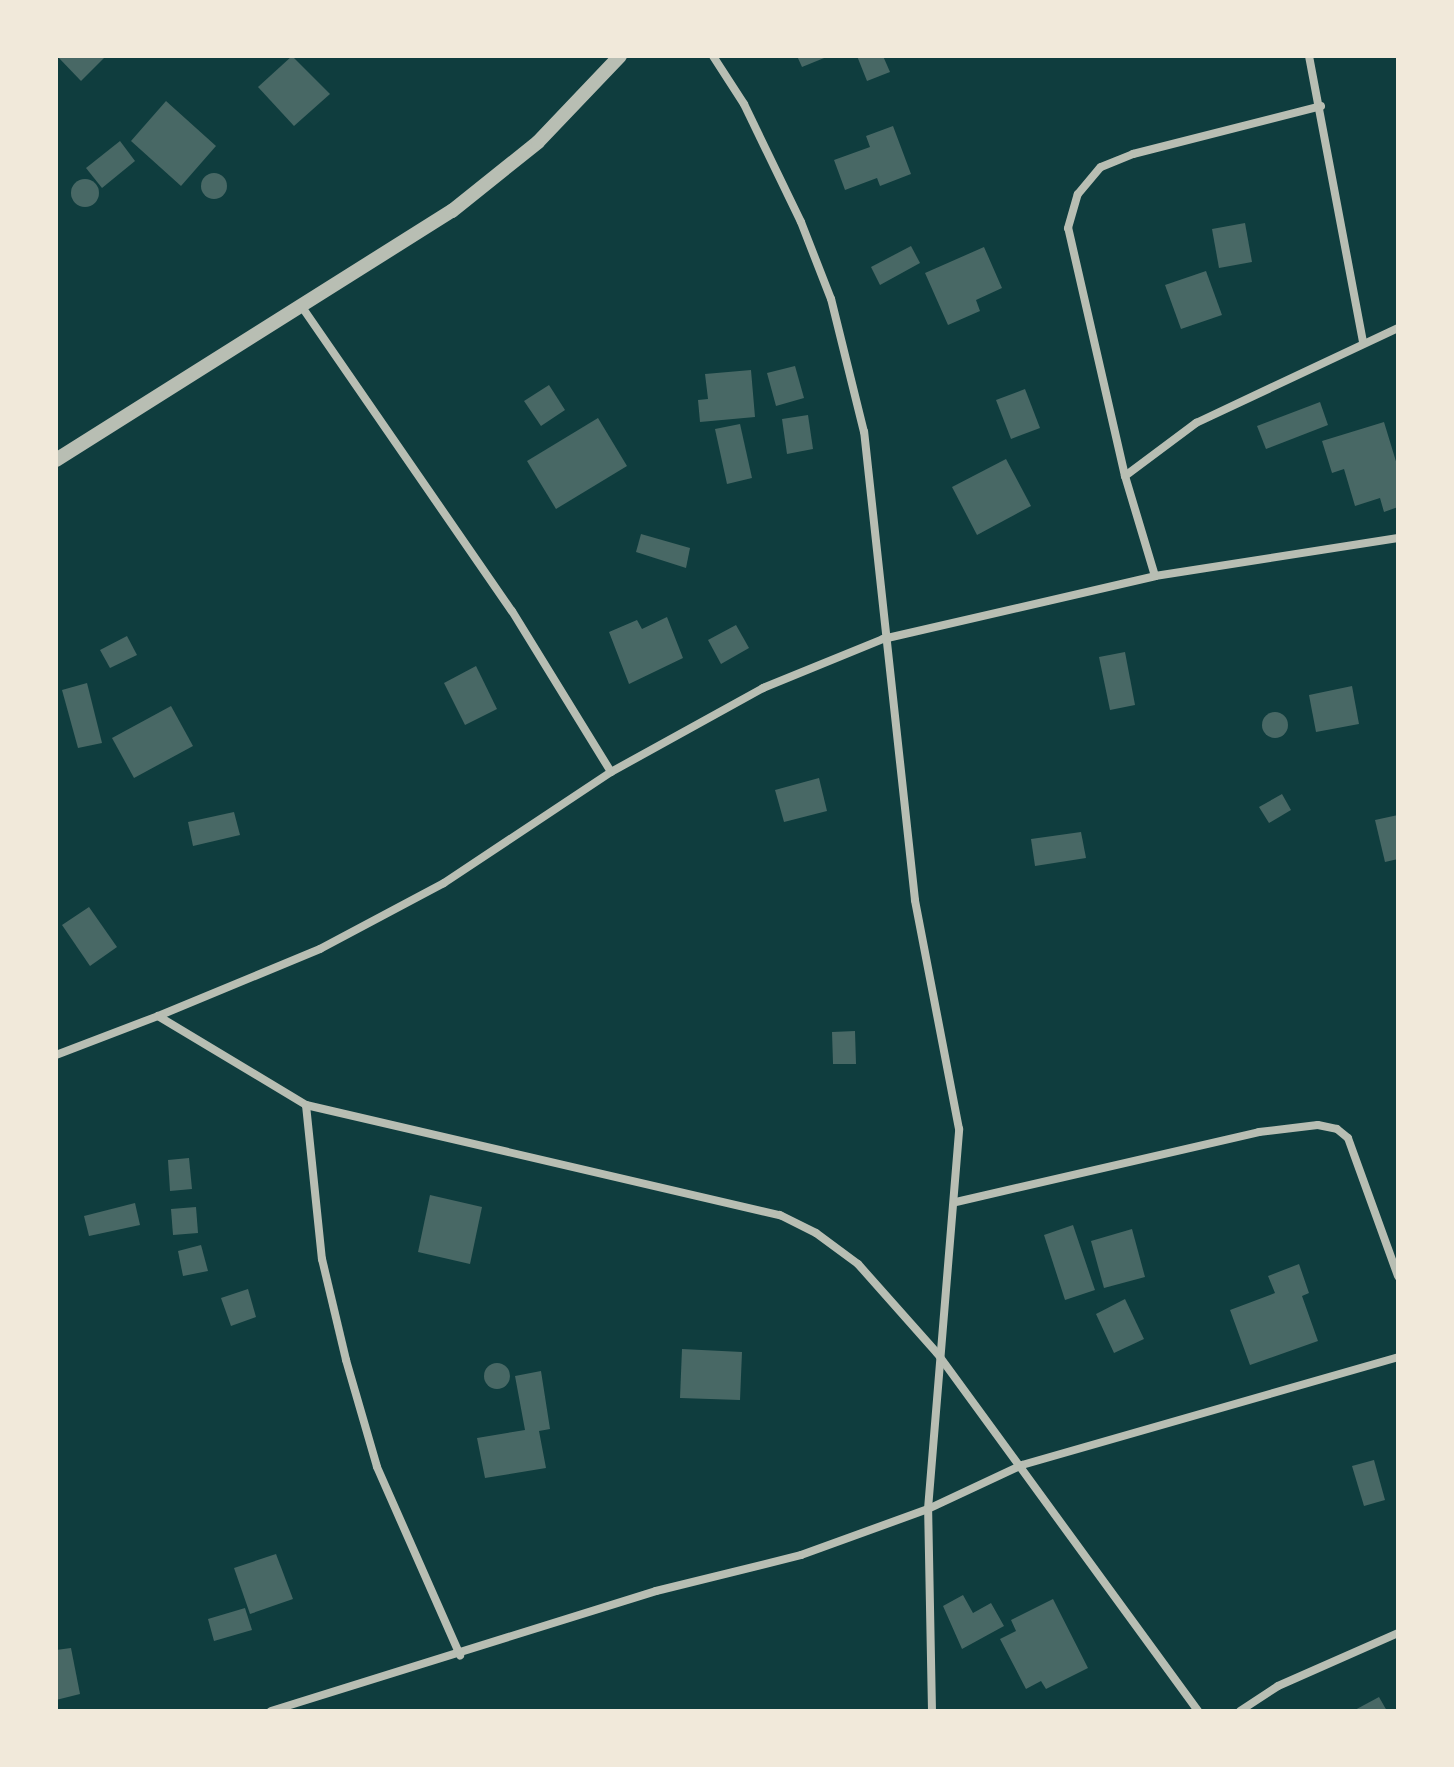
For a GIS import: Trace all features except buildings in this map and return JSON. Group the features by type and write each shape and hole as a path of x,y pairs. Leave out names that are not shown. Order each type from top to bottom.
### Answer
{"street":[{"path":"56,460 302,307 496,178 538,142 620,56"},
{"path":"713,56 750,117 831,299 864,432 883,639 915,900 959,1129 956,1202 937,1353 928,1509 932,1711"},
{"path":"1309,56 1321,106 1363,343"},
{"path":"1155,576 1125,476 1068,228 1078,194 1101,167 1133,154 1321,106"},
{"path":"302,307 512,611 611,772"},
{"path":"1125,476 1196,423 1398,328"},
{"path":"56,1055 320,949 444,883 611,772 763,688 883,639 1155,576 1398,538"},
{"path":"158,1016 306,1105 780,1215 858,1264 937,1353 1022,1465 1198,1711"},
{"path":"306,1105 322,1259 346,1360 377,1467 460,1655"},
{"path":"956,1202 1259,1132 1318,1125 1337,1129 1348,1138 1398,1276"},
{"path":"271,1711 460,1655 656,1591 801,1555 928,1509 1022,1465 1398,1357"},
{"path":"1240,1711 1278,1686 1398,1633"}]}
